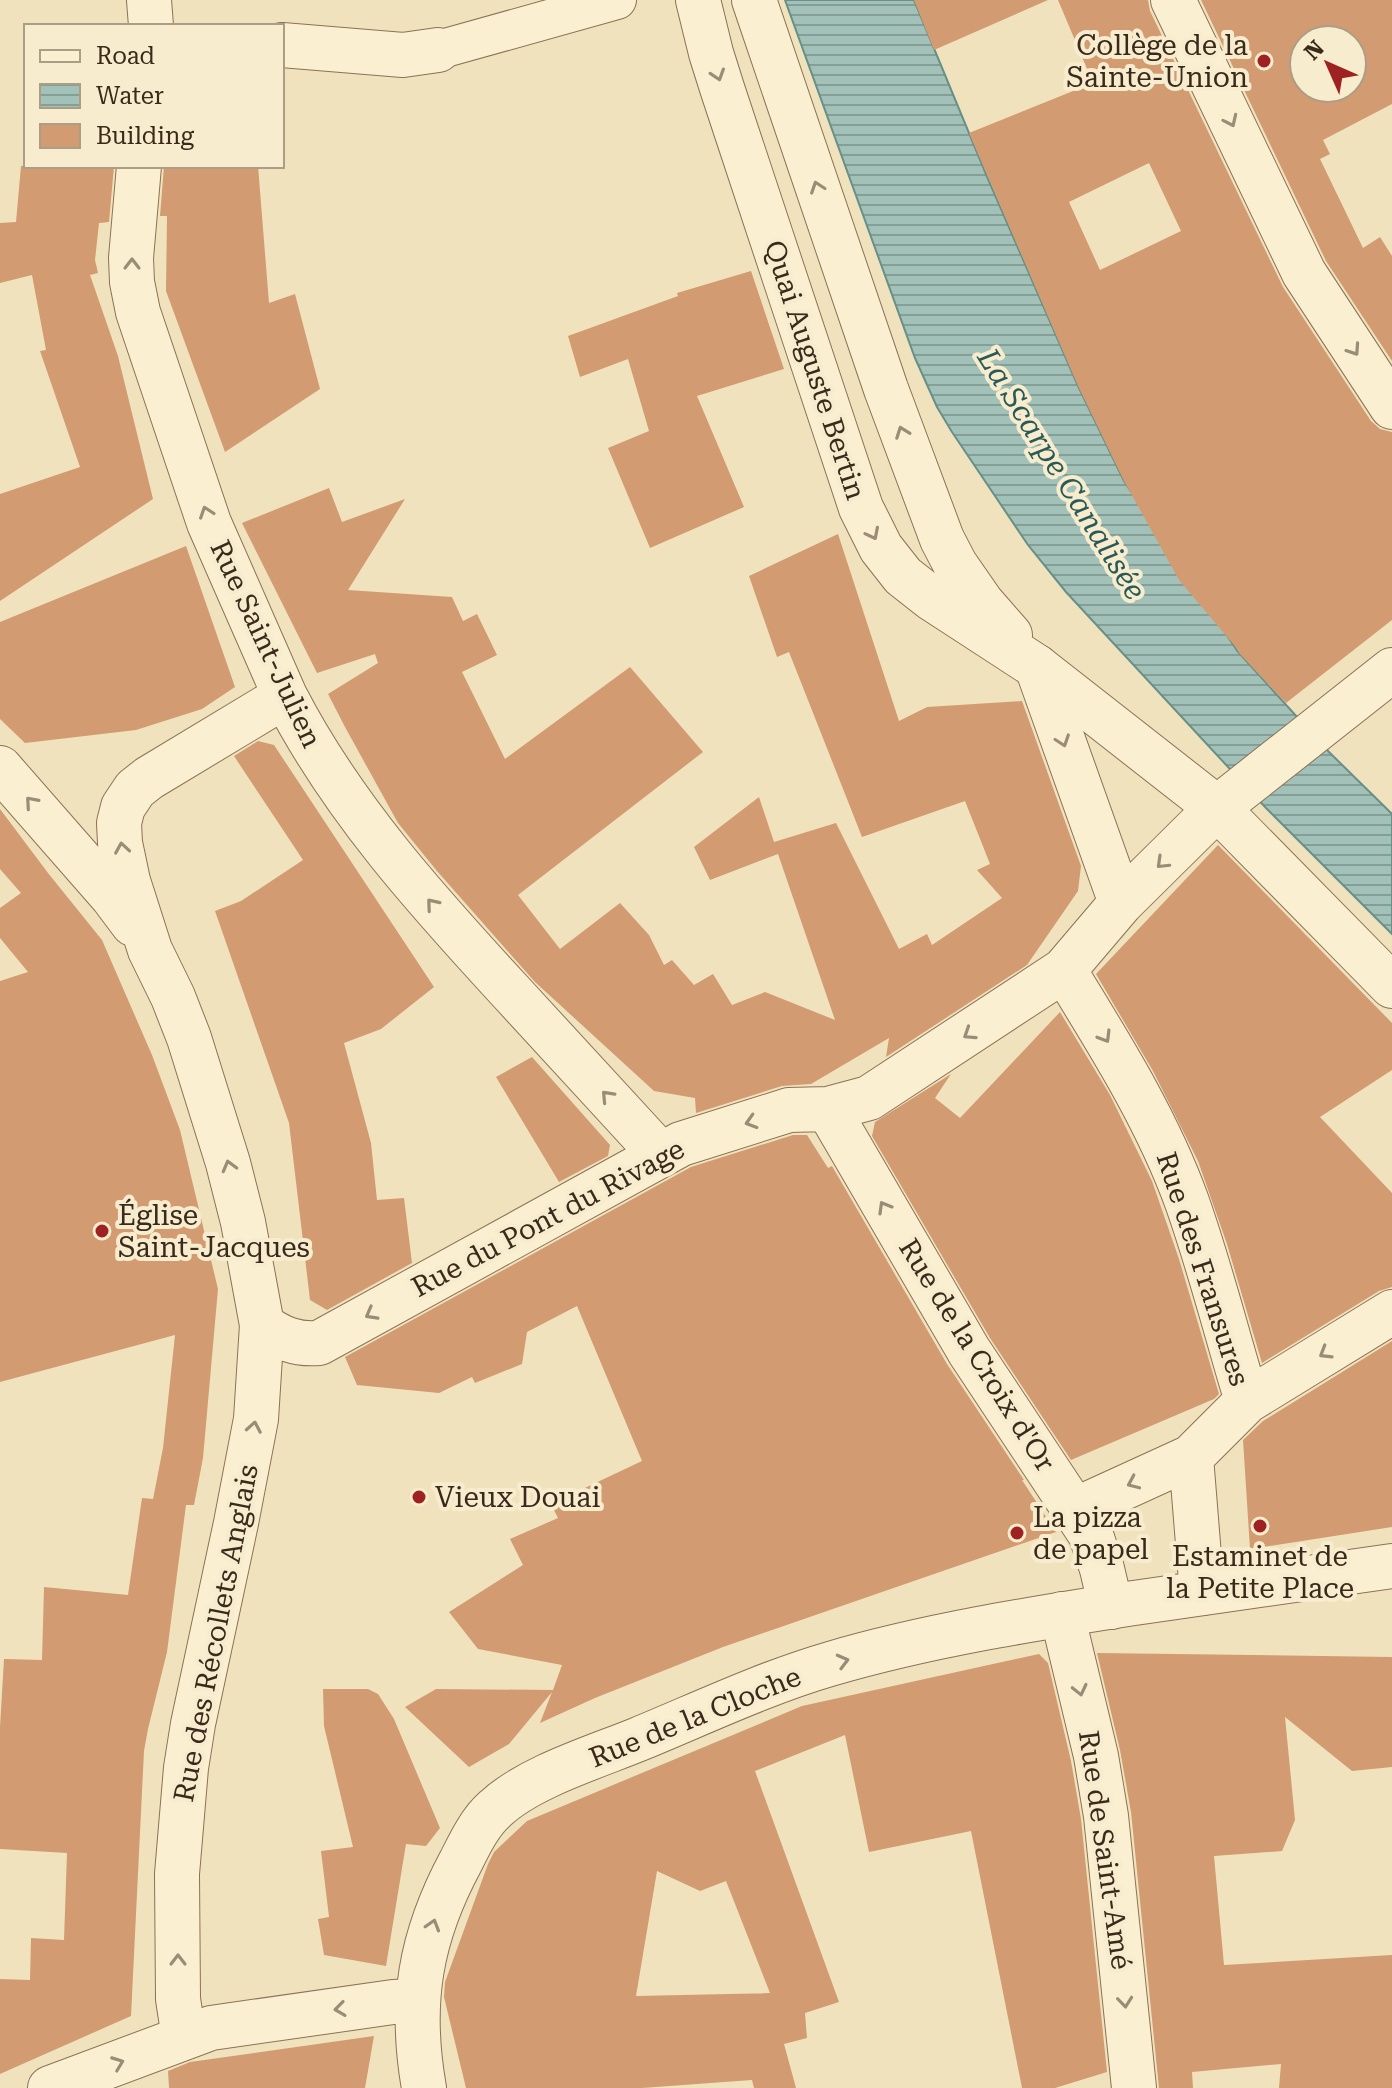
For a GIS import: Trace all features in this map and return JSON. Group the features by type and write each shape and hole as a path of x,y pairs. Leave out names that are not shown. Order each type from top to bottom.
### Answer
{"street":[{"path":"149,0 151,24"},
{"path":"284,45 403,55 438,50 617,0"},
{"name":"Quai Auguste Bertin","path":"698,0 722,88 856,493 881,548 903,576 931,598 1037,667 1225,801 1392,986"},
{"name":"Quai Auguste Bertin","path":"754,0 886,389 942,539 982,603 1037,667 1121,903"},
{"path":"1173,0 1298,263 1392,407"},
{"name":"Rue Saint-Julien","path":"139,168 131,258 138,312 209,523 285,696 327,769 400,866 481,960 660,1154"},
{"name":"Rue du Pont du Rivage","path":"262,1325 286,1340 319,1343 681,1144 789,1110 828,1109 869,1098 1064,970 1121,903 1225,801 1392,670"},
{"path":"150,950 128,881 120,843 119,823 123,807 135,789 149,778 285,696"},
{"path":"0,768 112,896 150,950"},
{"name":"Rue des Récollets Anglais","path":"150,950 189,1038 220,1134 243,1222 262,1325 256,1419 186,1768 177,1874 178,1999 184,2038"},
{"name":"Rue des Fransures","path":"1064,970 1128,1076 1173,1168 1187,1202 1247,1401"},
{"name":"Rue de la Croix d'Or","path":"828,1109 969,1351 1091,1535 1111,1607"},
{"path":"1075,1510 1191,1457 1247,1401 1392,1312"},
{"path":"1191,1457 1202,1593"},
{"name":"Rue de la Cloche","path":"424,2088 419,2058 418,1980 436,1915 450,1881 493,1810 531,1783 757,1690 870,1654 1062,1614 1392,1566"},
{"name":"Rue de Saint-Amé","path":"1062,1614 1096,1756 1106,1816 1134,2088"},
{"path":"50,2088 211,2028 417,2001"}],"water":[{"name":"La Scarpe Canalisée","path":"785,0 914,0 1078,386 1124,481 1238,652 1329,752 1392,814 1392,934 1266,808 1066,592 1028,545 952,432 915,358"}],"building":[{"path":"914,0 1048,0 934,50"},
{"path":"1058,0 1148,0 1150,11 1283,287 1371,421 1380,429 1392,432 1392,620 1286,703 1238,652 1179,580 1124,481 1078,386 969,133 1093,83","holes":["1149,163 1181,231 1100,270 1069,202"]},
{"path":"1201,0 1392,0 1392,104 1323,140 1330,154 1320,159 1363,248 1380,237 1392,256 1392,361 1326,261"},
{"path":"21,166 114,168 109,222 99,223 95,260 98,273 90,275 118,356 153,499 0,601 0,494 80,467 40,351 46,350 32,275 0,283 0,223 16,222"},
{"path":"164,168 258,168 269,303 295,294 320,389 225,452 166,291 167,216 160,216"},
{"path":"751,271 784,369 697,396 744,507 650,548 608,448 649,431 628,359 580,377 568,336 678,296 677,293"},
{"path":"329,488 342,522 405,499 348,590 452,597 463,621 477,614 497,655 462,672 505,759 630,667 703,752 518,895 560,949 620,903 649,935 664,965 672,960 694,985 713,974 732,1005 765,992 835,1020 778,854 710,880 694,847 759,797 774,842 836,823 899,949 927,934 932,945 1002,898 977,870 990,864 965,801 862,837 789,652 777,657 749,576 838,534 899,721 927,707 1022,701 1081,866 1078,891 1027,965 886,1057 889,1038 811,1084 782,1086 696,1113 695,1098 654,1091 535,982 437,871 398,823 345,727 328,694 378,663 375,654 317,673 242,523"},
{"path":"186,546 235,687 202,709 136,730 25,743 0,719 0,622"},
{"path":"258,741 274,745 434,987 381,1029 344,1043 371,1143 377,1200 404,1198 412,1263 327,1310 310,1300 289,1123 215,911 241,901 303,860 234,756"},
{"path":"0,809 102,940 152,1055 180,1130 218,1289 203,1458 194,1505 186,1505 167,1652 144,1751 131,2016 0,2074 0,1979 30,1980 31,1938 64,1940 67,1853 0,1849 0,1727 4,1659 42,1660 44,1587 128,1595 142,1498 153,1499 163,1448 175,1335 0,1382 0,981 28,972 0,938 0,908 21,893 0,869"},
{"path":"1218,845 1392,1023 1392,1070 1320,1117 1392,1193 1392,1287 1379,1291 1262,1363 1227,1244 1198,1161 1153,1071 1096,974"},
{"path":"1060,1012 1110,1095 1152,1181 1219,1394 1214,1399 1071,1460 990,1338 872,1136 875,1122 951,1074 935,1098 960,1118"},
{"path":"532,1057 610,1145 608,1156 559,1182 496,1077"},
{"path":"793,1135 807,1135 828,1168 832,1166 947,1364 1056,1532 723,1647 540,1723 552,1692 509,1744 469,1767 405,1707 436,1689 553,1690 562,1665 478,1649 449,1612 523,1565 510,1539 558,1518 551,1504 642,1461 577,1306 527,1332 522,1364 475,1383 472,1377 439,1393 357,1385 345,1357 691,1167"},
{"path":"1392,1341 1392,1527 1250,1549 1243,1440 1263,1421"},
{"path":"1097,1653 1392,1657 1392,1767 1352,1771 1285,1717 1295,1820 1282,1851 1214,1856 1224,1965 1392,1955 1392,2088 1279,2088 1281,2064 1192,2072 1193,2088 1159,2088 1131,1812"},
{"path":"1039,1654 1048,1663 1081,1819 1107,2072 1055,2088 1022,2088 971,1831 869,1852 845,1735 755,1771 839,2002 805,2013 807,2038 784,2044 796,2088 754,2088 752,2080 642,2088 466,2088 444,1997 445,1982 494,1852 527,1821 802,1706","holes":["657,1871 700,1891 726,1881 770,1993 636,1996"]},
{"path":"323,1689 368,1689 378,1694 394,1719 440,1828 426,1846 406,1844 386,1966 324,1955 318,1919 329,1917 321,1851 353,1847 324,1726"},
{"path":"374,2036 365,2088 169,2088 168,2071 190,2062"}],"place":[{"name":"Collège de la Sainte-Union","path":"1264,61"},
{"name":"Église Saint-Jacques","path":"102,1231"},
{"name":"Vieux Douai","path":"419,1497"},
{"name":"Estaminet de la Petite Place","path":"1260,1526"},
{"name":"La pizza de papel","path":"1017,1533"}]}
